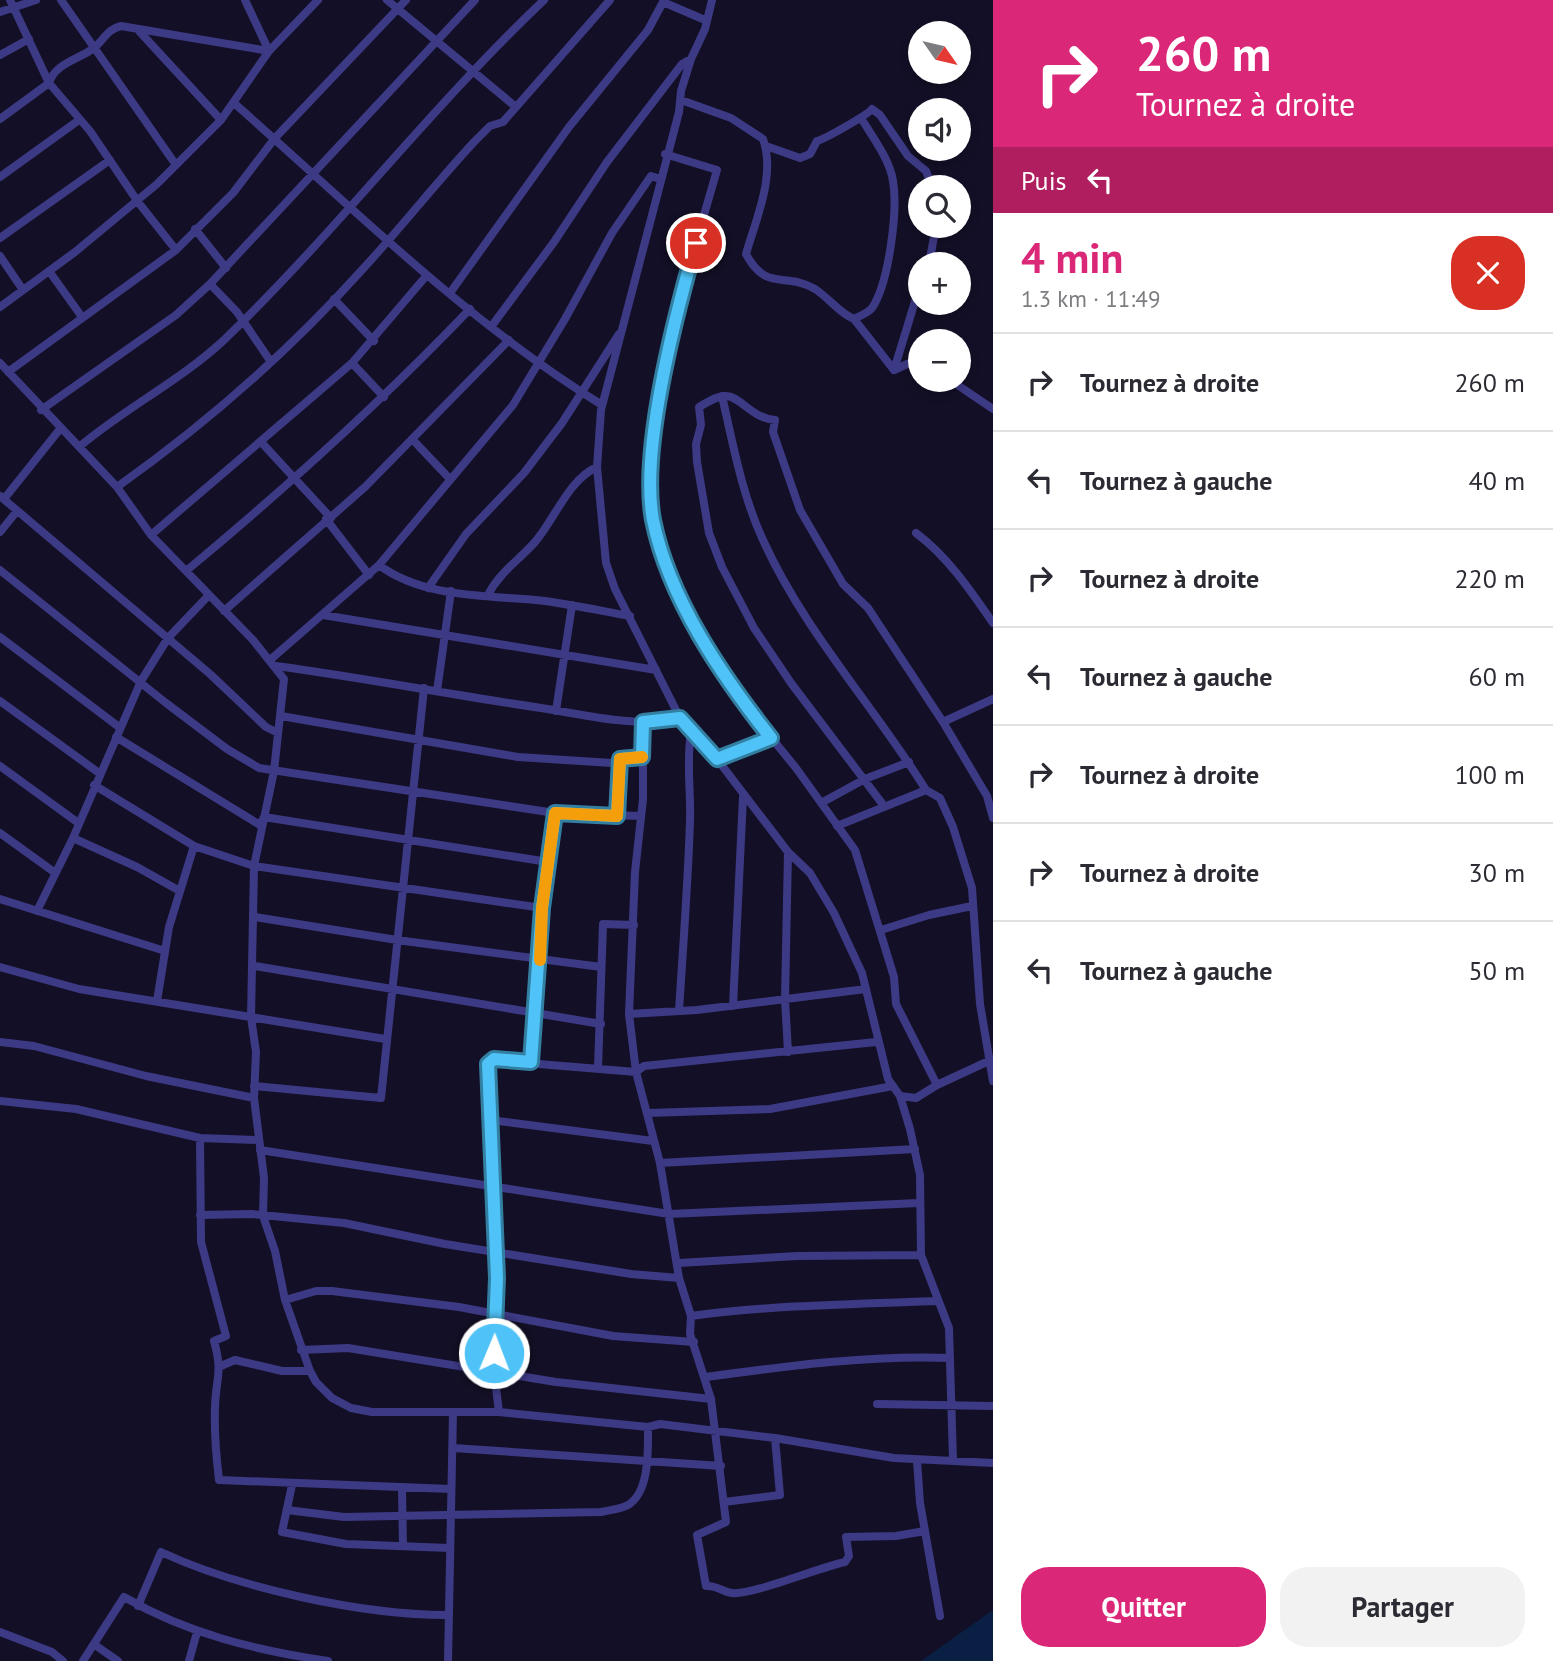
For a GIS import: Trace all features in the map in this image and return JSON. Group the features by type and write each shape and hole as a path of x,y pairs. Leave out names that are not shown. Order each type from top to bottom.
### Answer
{"street":[{"path":"0,12 11,4 36,0"},
{"path":"61,0 176,165"},
{"path":"245,0 269,51"},
{"path":"0,307 138,202 220,120 269,51 318,0"},
{"path":"387,0 516,107"},
{"path":"8,372 176,250 233,192 275,138 406,0"},
{"path":"41,410 176,315 210,284 475,0"},
{"path":"79,447 106,425 192,369 243,320 351,209 472,73 544,0"},
{"path":"117,487 178,443 271,362 334,299 474,142 490,126 503,122 610,0"},
{"path":"491,327 540,262 607,162 682,64 691,58 699,47 712,0"},
{"path":"450,293 569,127 648,30 664,1 705,20"},
{"path":"11,4 49,83 62,95 138,202 176,250"},
{"path":"0,119 49,83 51,75 59,68 93,48 113,28 269,51"},
{"path":"139,31 220,120"},
{"path":"0,55 29,39"},
{"path":"691,58 602,405 597,467 606,563 680,718 717,759 743,797 788,852 810,873 834,913 866,989 876,1041 893,1086 900,1096 920,1175 921,1255 948,1328 953,1460"},
{"path":"681,100 731,118 758,134 766,146 767,172 762,202 746,254 752,266 769,280 799,282 812,287 854,319 894,370"},
{"path":"234,103 427,275 539,363 602,405"},
{"path":"766,146 800,158 810,154 817,141 831,137 851,121 861,118 873,109 908,156 928,175"},
{"path":"854,319 870,310 876,299 886,268 894,209 893,179 861,118"},
{"path":"0,177 79,120"},
{"path":"665,154 717,170 682,291 656,424 650,479 653,518 677,587 706,648 855,850 894,977 896,1004 937,1085"},
{"path":"0,238 110,160"},
{"path":"273,663 379,565 449,478 513,405 612,233 651,176 660,179"},
{"path":"195,229 226,268"},
{"path":"0,256 23,290"},
{"path":"49,271 82,317"},
{"path":"151,535 262,443 352,363 374,341 427,275"},
{"path":"210,284 243,320 271,362"},
{"path":"334,299 374,341"},
{"path":"186,571 296,480 384,397 470,309"},
{"path":"894,370 911,315"},
{"path":"428,588 466,534 524,473 582,393 624,326"},
{"path":"224,611 412,439 509,340"},
{"path":"0,363 41,410 117,487 151,535 273,663 284,679 274,771 254,866 255,966 251,1017 256,1052 254,1098 263,1216 275,1251 285,1300 301,1350 316,1382 332,1398 351,1408 372,1412 499,1412 648,1427 660,1424 775,1438 916,1460 993,1463"},
{"path":"352,363 384,397"},
{"path":"894,370 908,364"},
{"path":"968,392 993,409"},
{"path":"722,396 740,472 762,540 815,632 909,762 926,790 940,798 953,827 972,888 980,1004 992,1059 993,1081"},
{"path":"884,806 791,683 754,628 722,567 709,533 696,444 701,425 699,407 722,396 738,401 756,417 775,421 774,432 800,510 843,584 868,608 943,722 987,796 993,818"},
{"path":"60,429 2,498 167,638 266,727 278,733"},
{"path":"412,439 449,478"},
{"path":"262,443 328,518 369,575"},
{"path":"488,595 494,583 541,534 574,486 586,472 597,467"},
{"path":"0,532 18,511"},
{"path":"916,533 935,547 965,582 993,624"},
{"path":"379,565 395,577 428,588 572,605 630,617"},
{"path":"0,570 227,749 259,768 555,813 640,816"},
{"path":"437,691 451,591"},
{"path":"37,911 73,838 77,822 141,681 167,638 209,595"},
{"path":"556,711 572,605"},
{"path":"323,615 656,670"},
{"path":"0,636 120,727"},
{"path":"273,663 556,711 643,722 680,718"},
{"path":"254,1086 381,1098 385,1039 424,688"},
{"path":"943,722 993,699"},
{"path":"0,701 99,773"},
{"path":"281,716 417,742 518,757 612,763 620,759 642,757"},
{"path":"643,722 629,1014 636,1072 660,1163 679,1263 679,1278 691,1316 689,1326 706,1377 721,1466 726,1522 704,1529 696,1538 706,1586 714,1585 732,1594 845,1562 849,1556 846,1537 897,1536 925,1531"},
{"path":"678,1011 688,875 691,788 688,749 691,733"},
{"path":"116,737 253,823 260,825 264,817"},
{"path":"717,759 771,738"},
{"path":"617,816 620,759"},
{"path":"821,803 865,779 909,762"},
{"path":"0,766 77,822"},
{"path":"94,785 194,846 254,866 542,908"},
{"path":"837,826 926,790"},
{"path":"733,1006 743,797"},
{"path":"531,1062 542,908 555,813"},
{"path":"264,817 548,862"},
{"path":"0,833 54,873"},
{"path":"73,838 137,867 178,890"},
{"path":"157,1000 178,890 194,846"},
{"path":"788,852 785,999 788,1052"},
{"path":"0,899 165,951"},
{"path":"881,930 929,915 972,906"},
{"path":"255,917 397,940 601,967"},
{"path":"598,1068 603,925 634,925"},
{"path":"255,966 601,1024"},
{"path":"0,967 79,989 385,1039"},
{"path":"629,1014 733,1006 866,989"},
{"path":"499,1412 494,1372 495,1250 489,1060 636,1072 644,1066 876,1041"},
{"path":"0,1042 34,1046 146,1076 254,1098"},
{"path":"900,1096 916,1098 992,1059"},
{"path":"648,1114 770,1109 893,1086"},
{"path":"0,1101 76,1109 200,1138 258,1140"},
{"path":"490,1120 653,1140"},
{"path":"200,1138 201,1242 226,1336 214,1341 221,1366 215,1404 214,1442 219,1480 292,1485 339,1484 402,1490 451,1489"},
{"path":"660,1163 915,1149"},
{"path":"260,1150 669,1214 919,1203"},
{"path":"200,1215 263,1216 344,1223 444,1244 495,1250 631,1274 679,1278"},
{"path":"679,1263 797,1256 921,1255"},
{"path":"285,1300 316,1292 332,1292 459,1307 613,1336 694,1342"},
{"path":"691,1316 752,1308 799,1309 938,1301"},
{"path":"301,1350 348,1348 494,1372 710,1399"},
{"path":"706,1377 843,1360 894,1356 950,1357"},
{"path":"221,1366 235,1360 282,1371 310,1371"},
{"path":"877,1404 993,1406"},
{"path":"448,1661 453,1412"},
{"path":"287,1510 344,1517 601,1512 626,1506 640,1490 648,1460 648,1427"},
{"path":"724,1502 780,1495 775,1438"},
{"path":"453,1448 721,1466"},
{"path":"916,1460 940,1616"},
{"path":"292,1485 282,1532 346,1544 449,1548"},
{"path":"402,1490 403,1546"},
{"path":"138,1606 161,1552 198,1569 239,1581 393,1611 447,1615"},
{"path":"83,1661 124,1597 167,1622 197,1632 244,1646 328,1661"},
{"path":"0,1632 52,1652 63,1661"},
{"path":"189,1661 197,1632"},
{"path":"95,1645 114,1660"}],"water":[{"path":"993,1610 993,1661 921,1661"}],"slow traffic":[{"path":"540,960 542,908 555,813 617,816 620,759 642,757"}],"route":[{"path":"494,1353 497,1278 488,1064 489,1060 494,1059 531,1062 542,908 555,813 617,816 620,759 642,757 643,722 664,722 680,718 717,759 771,738 739,698 706,648 681,597 660,545 653,518 650,479 656,424 682,291 696,243"}]}
